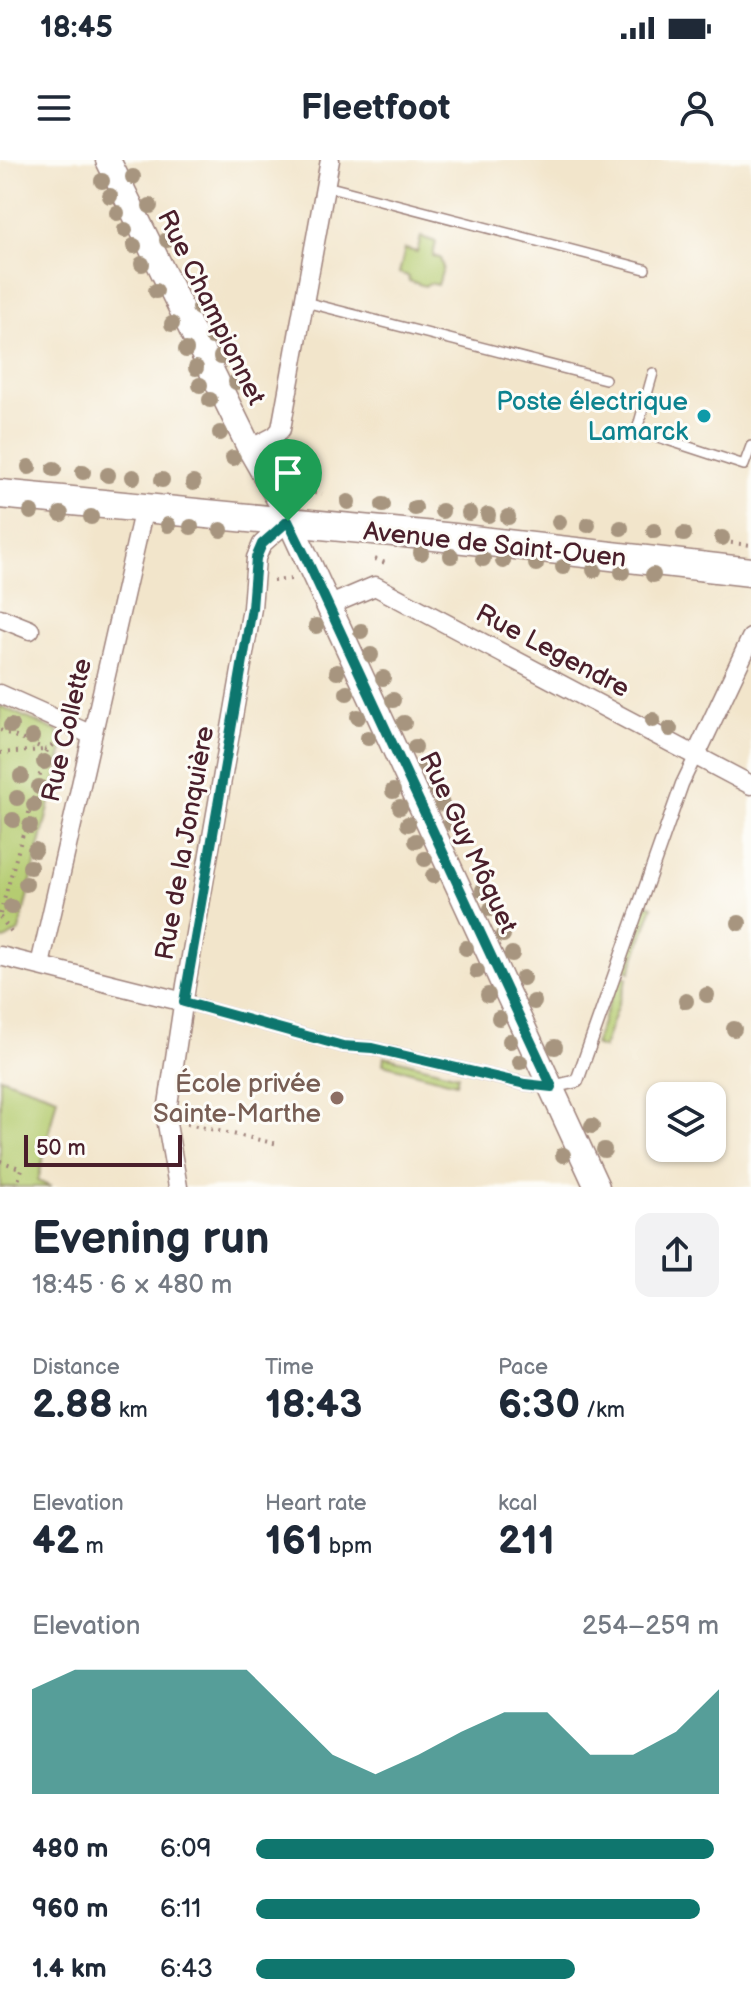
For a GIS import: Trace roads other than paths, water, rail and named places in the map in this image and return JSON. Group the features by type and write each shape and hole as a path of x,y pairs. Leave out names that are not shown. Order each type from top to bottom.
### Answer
{"main road":[{"name":"Rue Championnet","path":"108,160 288,521"},
{"name":"Avenue de Saint-Ouen","path":"0,494 288,521 751,572"},
{"name":"Rue Guy Môquet","path":"288,521 597,1187"}],"street":[{"path":"250,449 275,436 281,429 330,160"},
{"name":"Rue Collette","path":"40,965 144,508"},
{"name":"Rue de la Jonquière","path":"178,1187 166,1118 252,608 256,558 262,544 288,521"},
{"name":"Rue Legendre","path":"328,606 375,586 751,785"},
{"path":"0,618 30,630"},
{"path":"0,956 343,1046 372,1048 525,1084 552,1087 577,1081 682,784 751,638"},
{"path":"0,694 92,735"}],"lane":[{"path":"326,186 645,269"},
{"path":"305,302 605,379"},
{"path":"653,373 637,430 744,465 751,446"}],"place":[{"name":"Poste électrique Lamarck","path":"704,416"},
{"name":"École privée Sainte-Marthe","path":"337,1098"}]}
